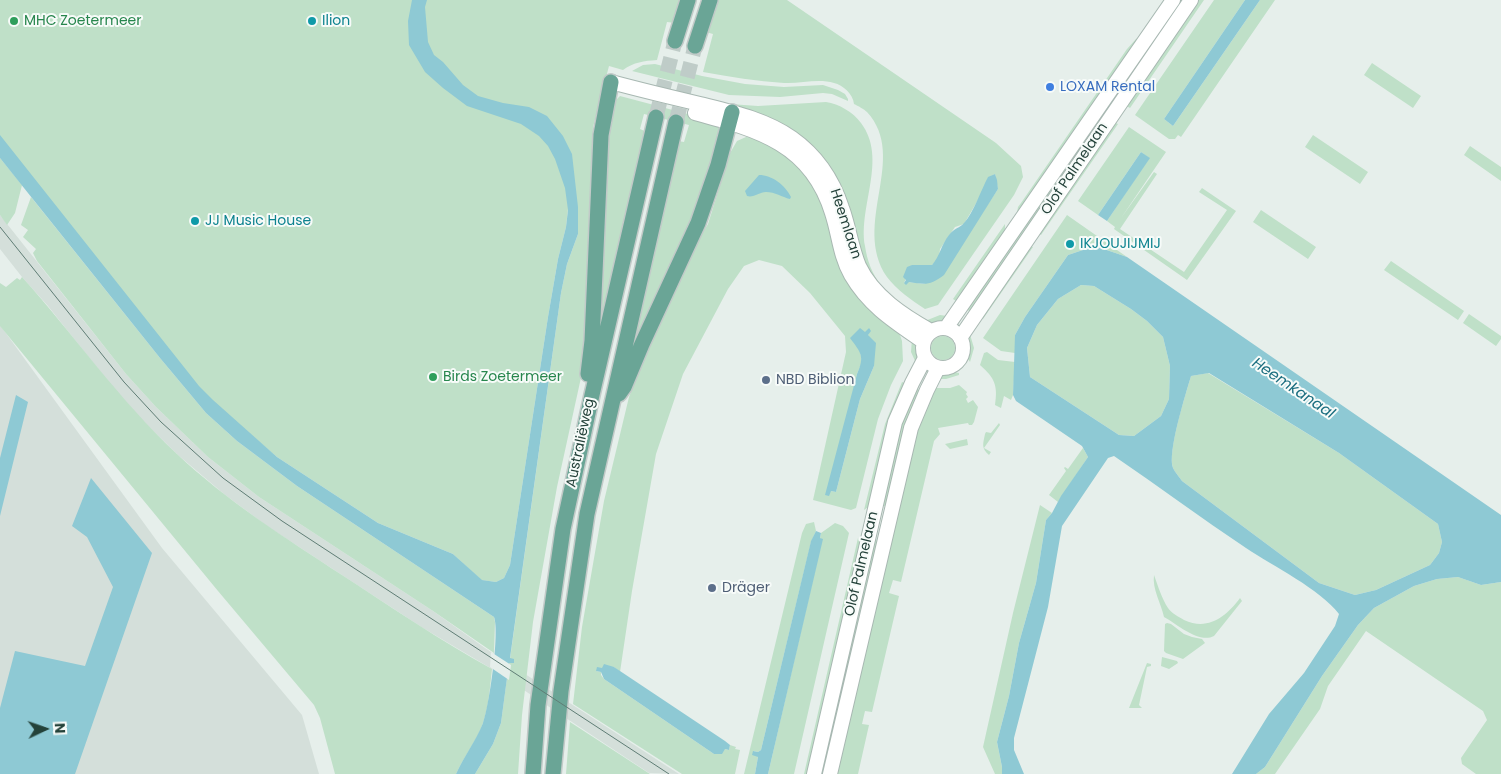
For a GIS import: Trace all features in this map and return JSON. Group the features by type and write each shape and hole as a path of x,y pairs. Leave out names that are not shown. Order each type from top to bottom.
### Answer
{"main road":[{"path":"675,41 688,0"},
{"path":"695,46 710,0"},
{"path":"592,395 588,372 592,341 601,135 611,86"},
{"name":"Australiëweg","path":"533,774 538,705 562,538 592,395 656,117"},
{"path":"611,403 624,387 695,231 718,165 730,117"},
{"name":"Australiëweg","path":"553,774 561,691 587,514 676,122"}],"street":[{"name":"Olof Palmelaan","path":"946,328 1173,0"},
{"name":"Olof Palmelaan","path":"960,338 1191,0"},
{"name":"Heemlaan","path":"611,86 730,117 788,148 807,166 823,190 832,213 840,249 850,274 865,295 884,315 927,336"},
{"path":"946,328 960,338 963,346 960,359 952,366 938,368 925,358 922,350 927,336 936,329 946,328"},
{"name":"Olof Palmelaan","path":"814,774 896,422 912,383 925,358"},
{"name":"Olof Palmelaan","path":"830,774 911,428 938,368"}],"shaded area":[{"path":"0,215 126,374 156,407 208,457 259,497 433,611 485,648 679,774 649,773 492,669 423,628 267,526 224,494 178,455 140,418 22,277 0,249"},
{"path":"0,325 162,548 302,715 319,774 0,774"}],"green space":[{"path":"0,0 682,0 675,23 667,22 657,60 639,62 623,70 609,66 593,127 587,315 582,373 557,487 533,622 522,715 518,774 475,774 493,744 501,723 509,662 513,663 510,659 561,293 567,264 578,234 568,209 548,317 510,565 504,578 496,582 481,580 453,554 378,523 277,457 204,395 0,142"},
{"path":"716,0 787,0 996,143 1021,166 1023,177 1014,195 938,305 925,309 904,294 887,277 878,257 875,235 883,150 878,130 867,112 854,104 847,90 834,83 822,81 774,82 703,72 713,34 706,32","holes":["995,174 998,189 968,234 924,284 904,283 912,265 932,265 939,258 940,249 955,227 964,224 982,193 988,178"]},
{"path":"1177,0 1184,2 972,313 965,308"},
{"path":"1195,0 1204,0 1130,108 1123,104"},
{"path":"1214,0 1245,0 1164,119 1173,126 1260,0 1275,0 1181,137 1178,135 1175,139 1169,139 1135,115"},
{"path":"1142,36 1016,218 1018,207 1127,49 1136,39"},
{"path":"1372,63 1421,96 1413,108 1364,75"},
{"path":"655,64 702,76 745,84 784,87 823,85 845,94 848,101 832,94 823,93 780,97 729,95 632,71 643,65"},
{"path":"620,96 718,122 721,126 702,198 631,351 678,141 684,142 689,125 644,114 640,129 647,132 599,336 603,160 615,101"},
{"path":"826,102 841,107 854,115 869,137 872,167 865,215 865,246 875,276 895,302 867,271 845,201 716,103 758,106"},
{"path":"1112,121 1118,124 1041,235 1036,231"},
{"path":"1129,127 1166,152 1121,218 1154,172 1157,174 1120,229 1184,272 1227,210 1199,192 1202,188 1236,211 1187,280 1114,229 1115,227 1107,221 1149,158 1141,152 1098,215 1078,201"},
{"path":"1313,135 1368,172 1360,184 1305,147"},
{"path":"746,137 756,138 783,152 806,174 898,329 902,341 903,361 891,385 878,419 856,508 851,510 813,500 846,352 845,336 810,293 782,266 759,260 744,266 728,289 683,374 656,454 620,672 614,667 602,668 596,671 601,672 604,679 714,754 725,749 729,750 730,745 740,750 735,774 682,774 573,704 582,627 604,501 629,397 649,346 695,245 708,224 730,153 737,141","holes":["869,328 868,335 874,366 860,399 836,492 831,491 857,374 862,362 860,351"]},
{"path":"1470,146 1501,167 1501,181 1464,155"},
{"path":"0,158 22,185 15,213 7,225 0,215"},
{"path":"31,197 206,413 237,441 297,486 494,617 494,653 259,497 208,457 156,407 126,374 37,261 33,253 36,249 23,237 28,230 21,225"},
{"path":"1261,210 1316,247 1308,259 1253,222"},
{"path":"1067,215 1127,257 1095,246 1068,255 1025,317 1015,335 1015,353 1001,351 983,338"},
{"path":"1005,224 1005,231 959,303 953,299"},
{"path":"1027,244 1033,247 983,319 979,316"},
{"path":"1391,261 1464,311 1458,320 1384,270"},
{"path":"22,277 116,390 156,433 196,471 256,518 299,547 416,624 492,669 488,703 483,723 456,774 335,774 320,718 314,705 0,326 0,283 6,287 17,278 20,280"},
{"path":"1081,285 1094,286 1131,309 1147,321 1163,337 1170,366 1169,399 1161,416 1134,436 1119,435 1030,377 1027,348 1037,325 1058,299"},
{"path":"1469,314 1501,336 1496,346 1463,323"},
{"path":"940,315 947,316 943,322 930,324 925,321"},
{"path":"969,331 974,348 970,362 967,352"},
{"path":"943,336 948,337 954,343 954,353 948,359 943,360 938,359 932,353 931,348 932,343 938,337"},
{"path":"912,339 914,339 919,353 919,359 916,363 911,352"},
{"path":"987,352 998,360 1015,362 1013,395 1011,400 1004,396 1001,408 995,405 996,387 992,378 980,365 984,353"},
{"path":"949,371 959,373 959,375 938,379 943,374"},
{"path":"1208,373 1339,453 1438,524 1442,542 1439,553 1430,565 1376,590 1355,595 1319,583 1182,481 1173,468 1172,460 1178,422 1191,376"},
{"path":"902,382 907,384 871,505 864,510 885,424"},
{"path":"959,385 967,392 968,397 966,399 968,403 973,400 978,407 974,422 972,425 968,423 938,428 940,434 934,441 901,582 893,580 889,593 899,596 872,712 865,711 862,724 869,725 858,774 833,774 912,433 935,388 950,388"},
{"path":"915,388 922,391 887,506 879,506 898,430"},
{"path":"999,423 1000,425 984,448 983,446 986,432 991,433"},
{"path":"967,439 968,445 950,449 945,444"},
{"path":"984,448 991,452 989,455 985,450"},
{"path":"1083,448 1088,457 1058,502 1049,495 1066,471 1064,468 1068,469"},
{"path":"1040,505 1052,513 1046,520 1036,583 1019,643 1009,696 997,742 1002,774 995,774 983,747 1013,613"},
{"path":"814,522 816,531 811,542 761,750 758,752 753,751 758,757 755,774 744,774 802,533 806,524"},
{"path":"835,523 843,526 849,533 794,774 768,774 822,540 820,538 821,533"},
{"path":"858,538 861,549 810,774 804,774"},
{"path":"873,538 878,543 826,774 817,774"},
{"path":"1154,575 1169,610 1184,620 1193,623 1209,623 1216,620 1229,611 1240,598 1242,601 1214,636 1208,638 1195,635 1164,617 1155,591"},
{"path":"1458,577 1481,585 1501,582 1501,774 1476,774 1462,764 1461,758 1487,720 1483,711 1366,631 1328,686 1320,709 1275,774 1256,774 1265,767 1322,676 1358,625 1374,608 1414,586 1437,579"},
{"path":"1167,623 1184,634 1202,639 1205,643 1183,659 1166,653 1164,651 1165,624"},
{"path":"1162,657 1177,661 1178,663 1169,669 1161,666"},
{"path":"1147,663 1151,664 1151,666 1147,667 1139,705 1142,708 1129,708"},
{"path":"570,722 650,774 566,774"}],"water":[{"path":"412,0 427,0 425,7 428,42 434,55 443,62 463,85 478,96 503,103 529,107 547,116 563,136 572,154 578,207 578,234 567,264 561,293 510,658 514,659 514,663 509,663 501,723 493,744 475,774 456,774 483,723 491,686 495,653 494,617 297,486 237,441 206,413 0,158 0,135 199,386 277,457 378,523 453,554 482,580 496,582 504,578 510,565 548,317 558,259 566,227 568,210 565,188 555,159 548,146 539,136 521,124 467,106 425,72 409,45 408,21"},
{"path":"1245,0 1260,0 1173,126 1164,119"},
{"path":"1141,152 1150,158 1107,221 1098,215"},
{"path":"995,174 998,189 944,275 928,283 909,282 906,285 904,283 906,280 903,277 907,267 912,265 932,265 949,235 968,218 988,177"},
{"path":"759,175 769,177 782,185 791,197 790,199 769,192 747,196 745,191"},
{"name":"Heemkanaal","path":"1095,246 1127,257 1501,515 1501,582 1481,585 1458,577 1437,579 1414,586 1374,608 1358,625 1322,676 1265,767 1256,774 1232,774 1269,714 1304,673 1335,626 1339,614 1331,605 1308,587 1246,548 1114,456 1108,458 1062,526 1048,607 1014,738 1014,750 1024,774 1002,774 997,742 1009,696 1019,643 1036,583 1046,520 1088,457 1082,446 1016,401 1013,395 1015,335 1025,317 1068,255","holes":["1081,285 1094,286 1131,309 1147,321 1163,337 1170,366 1169,399 1161,416 1134,436 1119,435 1030,377 1027,348 1037,325 1058,299","1209,373 1339,453 1438,524 1442,542 1439,553 1430,565 1376,590 1355,595 1319,583 1182,481 1173,468 1172,460 1178,423 1191,376"]},
{"path":"860,328 865,332 869,328 871,331 868,335 876,343 874,366 860,399 836,492 831,491 829,496 825,495 861,363 861,355 850,338"},
{"path":"16,395 28,402 0,516 0,458"},
{"path":"91,478 152,553 75,774 0,774 0,708 15,651 85,666 113,587 87,537 72,526"},
{"path":"816,531 821,533 820,538 823,539 768,774 755,774 758,757 752,755 753,751 758,752 761,750 811,541"},
{"path":"604,664 614,667 725,741 730,745 729,750 725,749 722,754 714,754 604,679 601,672 596,671 597,667 602,668"}],"pier":[{"path":"491,652 511,665 509,680 490,667"}],"tunnel":[{"path":"656,117 675,41"},
{"path":"676,122 695,46"}],"tram line":[{"path":"0,227 124,382 161,422 223,478 282,521 669,774"}],"place":[{"name":"MHC Zoetermeer","path":"14,21"},
{"name":"Ilion","path":"312,21"},
{"name":"LOXAM Rental","path":"1050,87"},
{"name":"JJ Music House","path":"195,221"},
{"name":"IKJOUJIJMIJ","path":"1070,244"},
{"name":"Birds Zoetermeer","path":"433,377"},
{"name":"NBD Biblion","path":"766,380"},
{"name":"Dräger","path":"712,588"}]}
